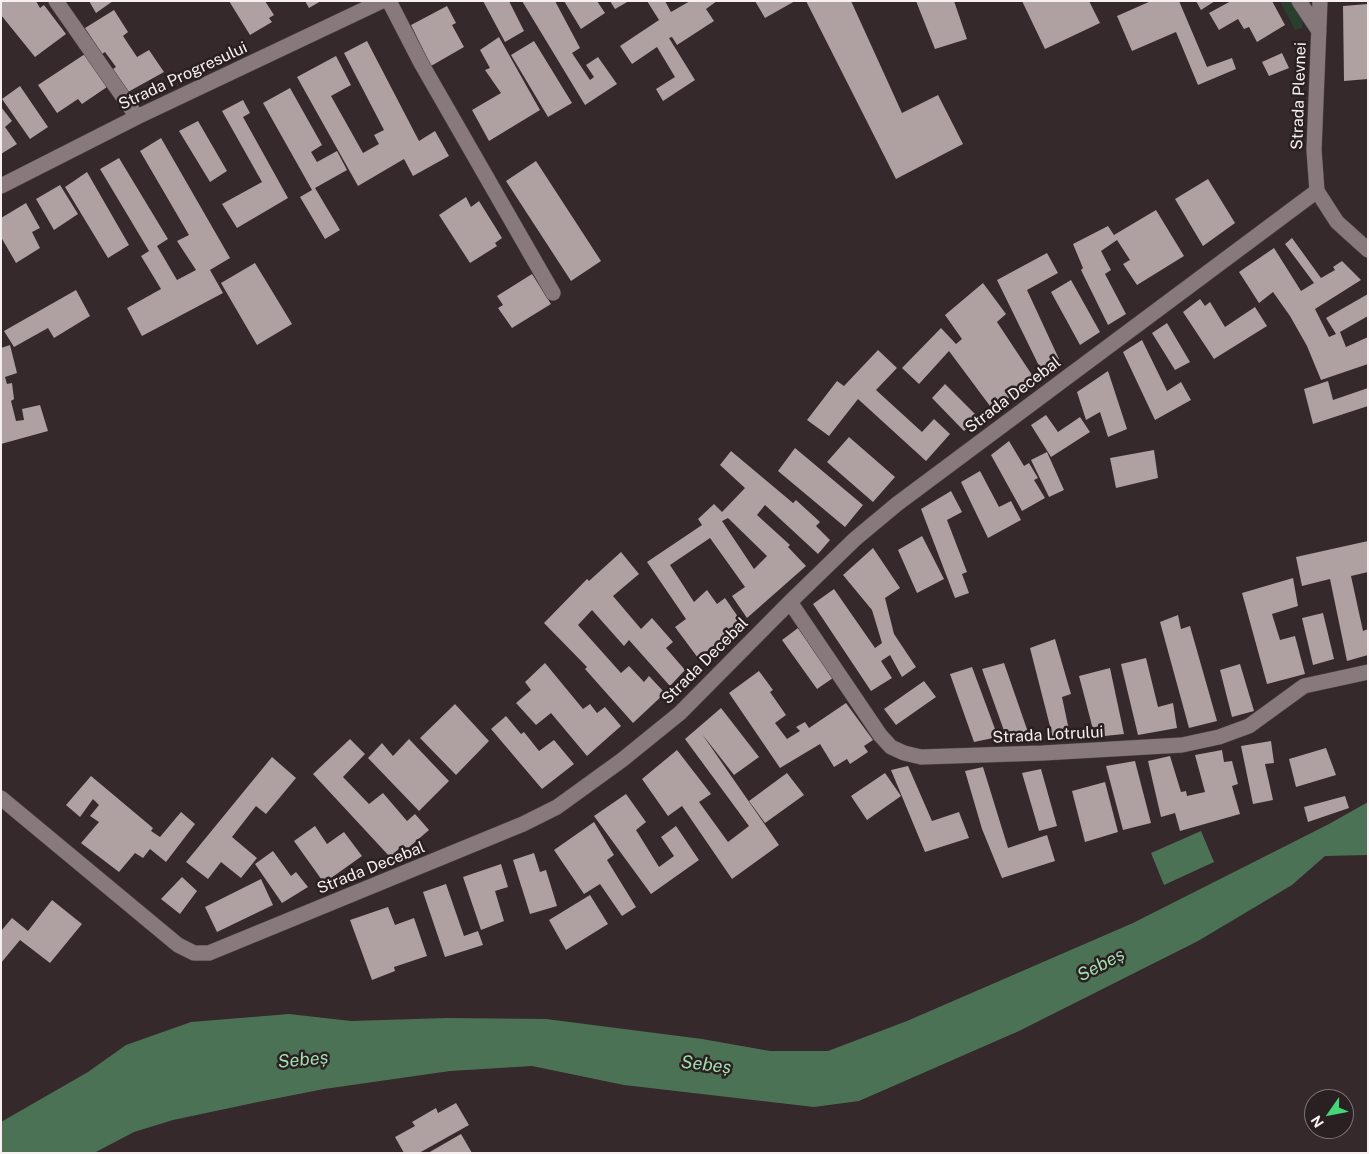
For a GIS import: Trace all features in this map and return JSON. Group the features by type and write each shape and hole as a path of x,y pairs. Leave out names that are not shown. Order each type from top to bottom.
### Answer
{"street":[{"path":"56,1 137,117"},
{"name":"Strada Progresului","path":"1,186 137,117 382,1"},
{"path":"389,1 421,63 553,293"},
{"path":"1299,1 1319,31"},
{"name":"Strada Plevnei","path":"1317,191 1314,150 1320,1"},
{"path":"1317,191 1338,222 1368,250"},
{"name":"Strada Decebal","path":"1,798 178,945 194,953 209,953 480,842 557,807 622,760 680,713 790,602 855,540 897,504 1317,191"},
{"name":"Strada Lotrului","path":"790,602 880,735 891,747 904,753 921,757 1043,753 1182,745 1219,737 1249,726 1304,686 1368,672"}],"shaded area":[{"path":"1280,1 1291,1 1303,19 1302,28 1295,30"}],"water":[{"name":"Sebeș","path":"1368,802 1368,855 1325,856 1292,885 1198,941 1019,1031 859,1101 814,1107 624,1085 532,1066 450,1071 324,1089 258,1102 173,1120 134,1132 94,1153 1,1153 1,1122 88,1072 126,1045 191,1022 289,1014 351,1021 447,1018 546,1019 702,1039 770,1051 828,1051 907,1021 1133,923 1329,824"},
{"path":"1201,831 1214,862 1164,885 1151,853"}],"building":[{"path":"1,1 36,1 40,8 44,5 66,34 35,57 1,15"},
{"path":"89,1 113,1 96,13"},
{"path":"229,1 265,1 274,15 269,18 272,22 250,35"},
{"path":"305,1 321,1 309,8"},
{"path":"483,1 509,1 524,31 505,42"},
{"path":"522,1 555,1 580,48 572,53 590,80 594,77 586,65 598,57 617,84 585,105"},
{"path":"564,1 597,1 605,13 581,29"},
{"path":"610,1 629,1 615,9"},
{"path":"647,1 665,1 671,12 690,1 717,1 706,9 714,21 677,45 672,37 669,38 695,80 663,101 656,89 675,77 657,47 632,64 620,46 659,20"},
{"path":"755,1 795,1 765,18"},
{"path":"806,1 851,1 902,113 938,95 963,144 896,179"},
{"path":"916,1 954,1 967,39 935,49"},
{"path":"1022,1 1089,1 1100,23 1045,49"},
{"path":"1151,1 1179,1 1207,67 1232,58 1236,69 1198,85 1176,32 1132,51 1117,16"},
{"path":"1196,1 1215,1 1201,10"},
{"path":"1231,1 1272,1 1285,25 1257,42 1249,27 1244,29 1238,19 1219,30 1209,13"},
{"path":"1368,4 1368,79 1344,81 1343,6"},
{"path":"447,6 456,23 452,25 464,47 431,66 411,25"},
{"path":"114,10 128,32 123,36 137,57 149,50 164,72 128,92 113,69 116,67 105,52 102,54 85,28"},
{"path":"499,37 540,110 489,141 472,110 501,93 485,70 490,68 480,50"},
{"path":"367,41 419,141 435,131 449,156 413,176 404,159 358,186 297,77 336,56 351,85 331,96 363,153 379,144 374,135 384,130 344,53"},
{"path":"534,41 572,103 548,117 511,55"},
{"path":"1282,53 1289,68 1269,76 1262,62"},
{"path":"85,54 107,87 82,104 78,99 57,113 38,85"},
{"path":"20,86 48,127 30,139 2,99"},
{"path":"290,88 322,145 311,152 317,162 337,151 347,170 315,188 340,230 325,239 300,197 312,190 263,103"},
{"path":"243,100 250,113 243,117 288,198 237,228 222,204 262,182 222,111"},
{"path":"1,107 12,121 5,127 17,144 1,154"},
{"path":"198,121 227,171 210,182 179,131"},
{"path":"161,138 230,258 210,270 223,293 142,336 127,308 161,289 141,256 149,251 100,169 119,158 168,239 157,246 177,280 196,270 177,241 189,235 140,151"},
{"path":"536,161 601,261 571,281 506,181"},
{"path":"87,172 129,245 108,258 65,187"},
{"path":"1208,179 1235,223 1203,246 1175,199"},
{"path":"60,185 78,214 54,230 36,199"},
{"path":"466,197 471,207 479,201 502,238 495,243 497,246 470,263 439,215"},
{"path":"26,203 40,228 32,232 40,248 16,263 1,237 1,218"},
{"path":"1156,210 1184,256 1137,285 1123,264 1130,260 1117,240 1101,251 1111,270 1105,274 1126,314 1108,325 1081,270 1083,268 1073,244 1108,226 1114,235"},
{"path":"1292,238 1321,278 1335,270 1333,267 1342,261 1361,280 1315,309 1329,337 1336,334 1326,318 1368,294 1368,316 1340,332 1346,347 1368,337 1368,364 1321,380 1307,346 1290,316 1273,292 1259,303 1239,272 1274,248 1301,291 1314,283 1285,244"},
{"path":"1047,253 1058,273 1027,290 1059,359 1041,370 997,280"},
{"path":"255,263 292,324 257,345 221,283"},
{"path":"532,274 551,304 512,328 498,308 503,305 497,296"},
{"path":"1071,280 1100,332 1080,345 1051,292"},
{"path":"983,283 1006,314 997,322 1034,378 993,410 949,351 919,384 902,368 941,328 956,344 962,339 945,315"},
{"path":"76,290 90,316 54,338 48,328 14,347 4,331"},
{"path":"1200,299 1205,306 1210,302 1225,327 1255,307 1267,326 1214,359 1183,312"},
{"path":"1167,323 1190,362 1175,370 1152,333"},
{"path":"1142,340 1167,391 1181,382 1191,400 1155,420 1123,352"},
{"path":"10,345 17,373 5,377 7,384 12,383 14,399 11,401 16,421 24,420 22,409 40,405 48,431 1,444 1,348"},
{"path":"878,350 897,368 876,390 922,432 934,419 950,434 926,461 858,399 829,436 807,420 837,381 844,386"},
{"path":"1108,371 1127,429 1108,437 1100,412 1086,420 1077,392"},
{"path":"1328,381 1333,400 1368,388 1368,406 1313,424 1304,389"},
{"path":"945,384 979,418 964,431 932,398"},
{"path":"1046,415 1058,432 1080,417 1090,432 1051,457 1031,425"},
{"path":"849,437 895,477 873,502 827,462"},
{"path":"1009,441 1024,466 1029,463 1038,478 1034,480 1045,498 1022,511 991,455"},
{"path":"795,448 863,505 845,527 778,471"},
{"path":"1154,450 1158,478 1116,488 1110,458"},
{"path":"731,451 793,503 796,500 820,522 816,526 830,540 818,554 765,505 757,515 790,545 788,547 806,566 747,618 732,596 745,587 710,538 670,565 694,602 707,590 717,604 725,598 743,624 698,658 675,627 686,619 647,562 702,525 698,519 714,504 722,512 745,488 720,465","holes":["728,518 767,556 754,569 722,521"]},
{"path":"1047,452 1064,490 1049,497 1031,460"},
{"path":"980,471 999,507 1011,501 1021,520 988,538 961,482"},
{"path":"951,491 962,512 947,520 967,572 962,574 969,593 955,598 921,509"},
{"path":"922,536 944,579 917,593 898,550"},
{"path":"1368,541 1368,572 1351,576 1363,631 1368,629 1368,655 1347,661 1330,579 1302,586 1296,557"},
{"path":"873,548 900,588 885,598 894,634 916,667 902,677 890,655 881,661 892,678 871,691 813,604 834,589 875,648 882,643 872,610 843,575"},
{"path":"621,552 639,574 613,596 641,629 652,618 673,642 666,648 685,670 670,686 629,640 624,646 592,610 578,625 621,673 629,666 644,682 649,676 665,693 633,723 585,669 587,667 544,623 587,579 589,581"},
{"path":"1293,578 1298,606 1272,614 1280,640 1295,636 1305,674 1267,684 1242,593"},
{"path":"1323,613 1334,659 1313,665 1302,618"},
{"path":"1178,615 1181,629 1190,626 1217,721 1189,728 1160,622"},
{"path":"798,628 833,678 817,689 782,640"},
{"path":"1055,639 1071,694 1062,697 1070,735 1053,738 1030,648"},
{"path":"1146,658 1158,707 1173,703 1177,728 1138,735 1121,664"},
{"path":"545,663 583,709 590,704 597,713 605,707 621,726 587,756 551,713 536,725 516,703 531,690 525,682"},
{"path":"1004,663 1030,738 1008,742 982,669"},
{"path":"1240,664 1254,711 1232,717 1220,670"},
{"path":"972,667 998,737 974,742 950,674"},
{"path":"1110,668 1124,734 1095,737 1079,676"},
{"path":"759,671 773,690 770,692 786,715 775,723 787,739 800,731 796,727 805,722 809,728 846,703 873,740 864,746 868,752 850,764 847,759 834,767 820,744 780,768 729,693"},
{"path":"924,681 936,697 896,725 884,709"},
{"path":"455,704 489,741 456,775 420,738"},
{"path":"721,708 759,757 734,775 702,734 779,845 732,879 682,806 668,816 642,779 677,750 711,794 699,802 728,842 749,826 685,739"},
{"path":"506,716 521,734 524,732 539,751 554,740 574,764 542,789 491,729"},
{"path":"350,739 365,754 343,777 369,804 383,793 407,821 415,814 429,830 407,849 403,845 390,857 313,774"},
{"path":"409,739 449,781 419,811 368,758 382,743 393,756"},
{"path":"1271,741 1274,763 1265,764 1273,800 1253,804 1241,746"},
{"path":"1326,748 1336,775 1296,787 1289,759"},
{"path":"1222,750 1224,762 1232,761 1238,784 1232,786 1240,814 1180,831 1175,813 1161,817 1148,761 1170,756 1181,792 1186,791 1187,796 1205,792 1195,755"},
{"path":"272,757 296,778 266,814 256,806 232,837 257,858 241,878 221,862 208,879 186,862"},
{"path":"1135,761 1151,823 1123,830 1106,766"},
{"path":"908,766 932,821 959,812 969,838 925,852 891,770"},
{"path":"983,767 1008,848 1047,835 1055,861 1002,878 982,829 965,771"},
{"path":"1041,769 1057,826 1039,831 1022,773"},
{"path":"787,773 804,795 765,823 749,801"},
{"path":"885,773 901,796 867,820 851,796"},
{"path":"91,776 153,828 151,831 160,837 181,812 195,824 166,862 150,849 143,858 135,853 119,872 81,843 99,822 90,816 99,805 93,799 80,817 66,805"},
{"path":"1105,782 1118,832 1085,842 1072,791"},
{"path":"626,794 646,822 636,830 659,867 674,856 661,837 676,826 699,860 651,894 594,816"},
{"path":"1345,796 1349,808 1308,822 1304,807"},
{"path":"594,822 614,855 607,860 636,907 622,916 600,884 584,894 554,850"},
{"path":"315,826 327,844 344,832 362,856 324,883 294,841"},
{"path":"273,851 291,876 296,872 308,887 282,903 255,864"},
{"path":"534,853 540,872 546,870 557,906 530,914 513,860"},
{"path":"501,864 508,887 495,891 504,921 481,930 463,877"},
{"path":"182,877 197,891 180,914 161,899"},
{"path":"261,879 273,905 217,932 205,907"},
{"path":"446,884 464,936 478,931 483,945 445,957 423,892"},
{"path":"590,895 608,924 566,950 549,920"},
{"path":"52,900 82,924 50,963 20,940 1,963 1,931 12,918 28,931"},
{"path":"388,907 395,925 414,918 427,956 394,967 395,971 372,980 350,920"},
{"path":"456,1103 469,1125 419,1153 404,1153 395,1137 415,1126 412,1122 436,1108 438,1113"},
{"path":"461,1134 472,1153 428,1153"}]}
